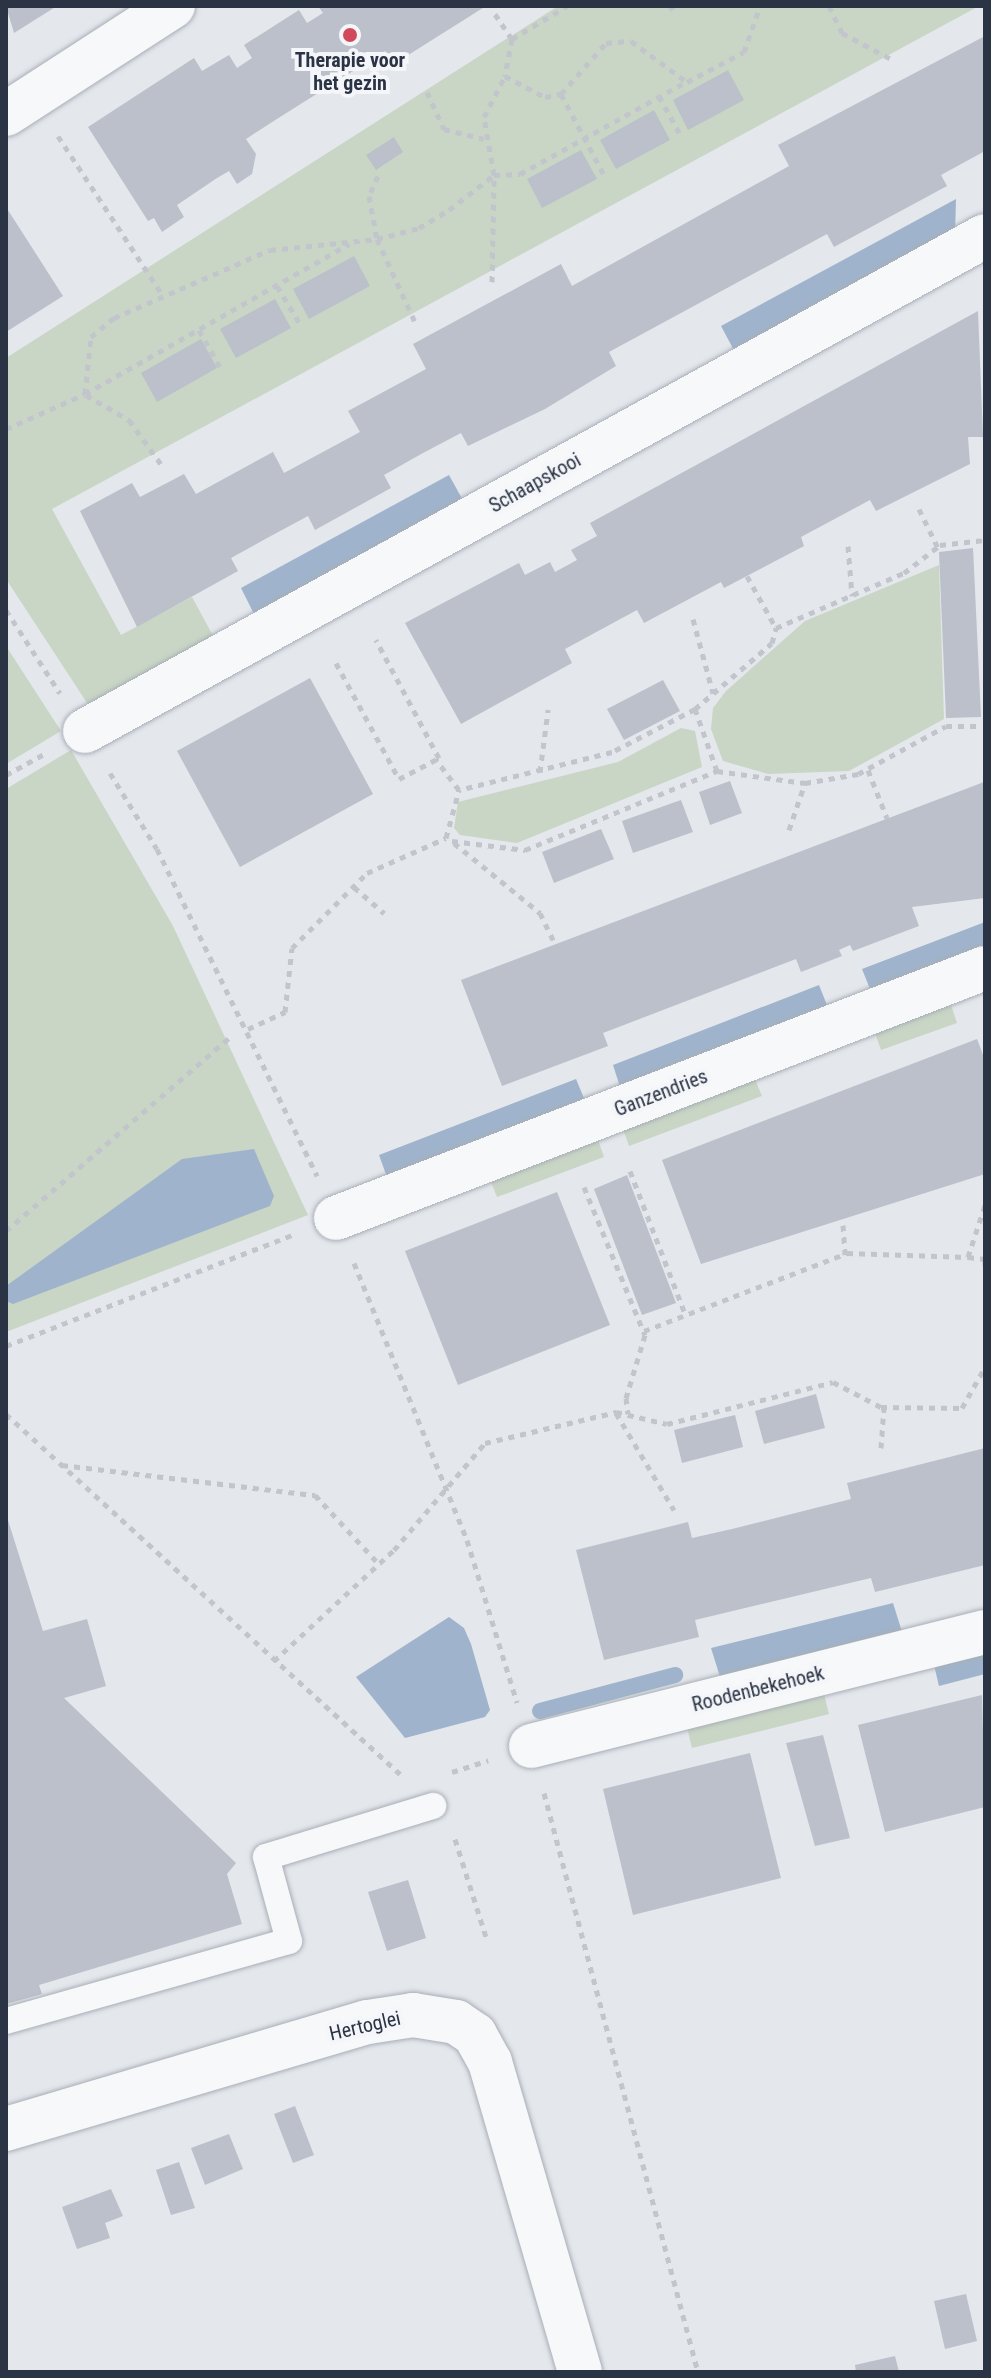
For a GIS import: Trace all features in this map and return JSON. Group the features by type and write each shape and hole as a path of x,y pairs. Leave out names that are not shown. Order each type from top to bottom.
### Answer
{"street":[{"path":"6,114 173,6"},
{"name":"Schaapskooi","path":"85,731 985,236"},
{"name":"Ganzendries","path":"336,1218 985,968"},
{"name":"Roodenbekehoek","path":"531,1746 985,1632"},
{"name":"Hertoglei","path":"6,2129 368,2022 413,2015 456,2022 475,2035 490,2062 580,2372"}],"lane":[{"path":"6,2021 289,1941 266,1857 433,1806"}],"path":[{"path":"512,39 567,6"},
{"path":"85,394 91,337 114,318 270,250 377,239 419,228 494,175 520,174 744,52 760,6"},
{"path":"829,6 842,33 893,60"},
{"path":"492,282 494,175 484,139 484,117 505,76 512,39 495,14"},
{"path":"505,76 545,97 561,94 606,43 631,41 687,82"},
{"path":"427,92 444,129 484,139"},
{"path":"561,94 604,175"},
{"path":"659,96 681,136"},
{"path":"63,143 163,296"},
{"path":"378,176 369,196 377,239 416,324"},
{"path":"6,429 85,394 354,242"},
{"path":"277,286 300,324"},
{"path":"199,330 220,367"},
{"path":"85,394 129,420 161,464"},
{"path":"919,509 938,548"},
{"path":"776,628 904,573 938,548 985,540"},
{"path":"848,546 852,596"},
{"path":"459,790 612,752 695,709 772,643 776,628 747,576"},
{"path":"6,610 85,731"},
{"path":"693,619 713,693"},
{"path":"376,640 436,759 459,790 449,840"},
{"path":"336,663 399,779 436,759"},
{"path":"695,709 717,771"},
{"path":"540,772 548,710"},
{"path":"248,1029 285,1012 292,948 377,867 449,840 525,850 717,771 805,783 868,770 946,726 981,726"},
{"path":"868,770 887,818"},
{"path":"789,830 805,783"},
{"path":"449,840 540,913 555,944"},
{"path":"354,887 384,913"},
{"path":"6,1231 229,1038"},
{"path":"630,1171 686,1316"},
{"path":"584,1187 644,1331 628,1414"},
{"path":"968,1257 985,1205"},
{"path":"6,1346 336,1218"},
{"path":"843,1225 845,1255"},
{"path":"644,1331 845,1255 968,1257 985,1259 985,1269"},
{"path":"274,1661 378,1563 485,1443 616,1412 667,1424 833,1382 884,1407 962,1408 985,1367"},
{"path":"881,1448 884,1407"},
{"path":"616,1412 674,1510"},
{"path":"6,1414 412,1785"},
{"path":"61,1464 315,1495 378,1563"},
{"path":"442,1776 531,1746 698,2372"},
{"path":"465,1871 486,1937"}],"green space":[{"path":"558,6 979,6 52,509 121,635 192,597 216,641 91,709 6,579 6,358"},
{"path":"939,565 944,719 849,771 768,774 723,761 711,729 713,708 726,691 805,621"},
{"path":"6,646 61,731 6,764"},
{"path":"681,728 695,731 702,767 517,843 460,835 454,828 458,802 618,762"},
{"path":"71,750 173,926 308,1215 6,1332 6,789"},
{"path":"950,1002 957,1023 881,1050 874,1030"},
{"path":"754,1077 762,1096 629,1146 622,1126"},
{"path":"597,1137 604,1157 497,1197 489,1177"},
{"path":"822,1686 829,1714 692,1748 685,1719"}],"water":[{"path":"956,199 955,236 737,356 721,326"},
{"path":"449,475 465,504 256,618 241,588"},
{"path":"985,922 985,951 872,994 862,969"},
{"path":"819,985 829,1010 621,1090 613,1065"},
{"path":"576,1079 586,1103 388,1180 379,1155"},
{"path":"254,1149 274,1196 270,1206 13,1304 6,1301 6,1286 182,1159"},
{"path":"893,1603 903,1635 721,1680 711,1648"},
{"path":"449,1617 464,1628 490,1710 485,1717 405,1738 356,1677"},
{"path":"985,1648 985,1674 939,1686 933,1661"}],"building":[{"path":"6,6 57,6 14,33"},
{"path":"318,6 486,6 394,64 385,51 246,139 256,154 252,174 237,184 229,171 217,178 177,205 184,217 162,232 154,218 148,221 88,127 194,58 202,71 229,55 237,68 252,58 244,45 299,10 307,23 323,13"},
{"path":"985,36 985,151 941,175 947,186 834,247 827,234 609,352 616,366 545,409 468,446 461,433 423,453 384,475 391,488 315,530 308,516 269,537 231,558 238,571 137,627 80,511 132,483 140,497 184,474 196,494 273,452 284,473 360,432 348,411 426,369 413,344 561,264 572,286 789,166 778,145"},
{"path":"728,70 744,100 688,130 673,100"},
{"path":"654,110 670,140 616,169 600,140"},
{"path":"394,137 403,152 376,170 366,155"},
{"path":"581,150 597,179 542,208 527,179"},
{"path":"6,207 63,296 6,332"},
{"path":"354,256 370,286 309,319 293,289"},
{"path":"275,299 291,328 236,358 220,329"},
{"path":"978,311 983,437 968,437 970,464 876,511 870,500 801,537 804,546 724,588 721,582 644,623 637,610 565,649 572,663 461,724 405,623 519,563 525,575 550,562 555,572 577,560 571,550 597,536 590,523"},
{"path":"201,339 217,368 157,402 141,373"},
{"path":"973,548 981,717 946,718 939,552"},
{"path":"310,678 373,794 240,867 177,751"},
{"path":"663,680 680,711 624,740 607,709"},
{"path":"730,781 742,813 710,825 699,792"},
{"path":"984,782 985,898 912,907 919,926 853,951 850,945 839,950 842,956 801,972 796,959 603,1033 608,1046 502,1086 461,980"},
{"path":"681,800 693,832 633,853 622,821"},
{"path":"601,829 614,859 554,883 542,852"},
{"path":"977,1039 985,1060 985,1174 701,1264 662,1160"},
{"path":"627,1175 676,1303 642,1315 594,1189"},
{"path":"557,1192 610,1325 458,1385 405,1251"},
{"path":"816,1394 825,1428 764,1444 755,1411"},
{"path":"735,1415 743,1447 682,1463 674,1430"},
{"path":"985,1448 985,1565 875,1592 871,1578 695,1620 699,1637 604,1660 576,1550 688,1522 692,1538 732,1529 851,1499 847,1483"},
{"path":"6,1514 43,1631 87,1619 106,1686 64,1698 236,1863 227,1874 242,1924 39,1985 42,1994 6,2004"},
{"path":"982,1695 985,1807 885,1832 858,1725"},
{"path":"823,1735 850,1838 815,1846 786,1743"},
{"path":"750,1753 781,1878 633,1915 603,1789"},
{"path":"408,1880 426,1938 387,1951 368,1892"},
{"path":"295,2106 314,2155 293,2163 274,2114"},
{"path":"229,2134 243,2169 205,2185 191,2148"},
{"path":"179,2162 195,2208 171,2215 156,2170"},
{"path":"111,2189 123,2216 105,2223 110,2238 77,2249 62,2207"},
{"path":"966,2294 977,2341 945,2349 934,2301"},
{"path":"895,2356 899,2372 856,2372 855,2365"}],"waterway":[{"path":"540,1711 675,1675"}],"place":[{"name":"Therapie voor het gezin","path":"350,35"}]}
